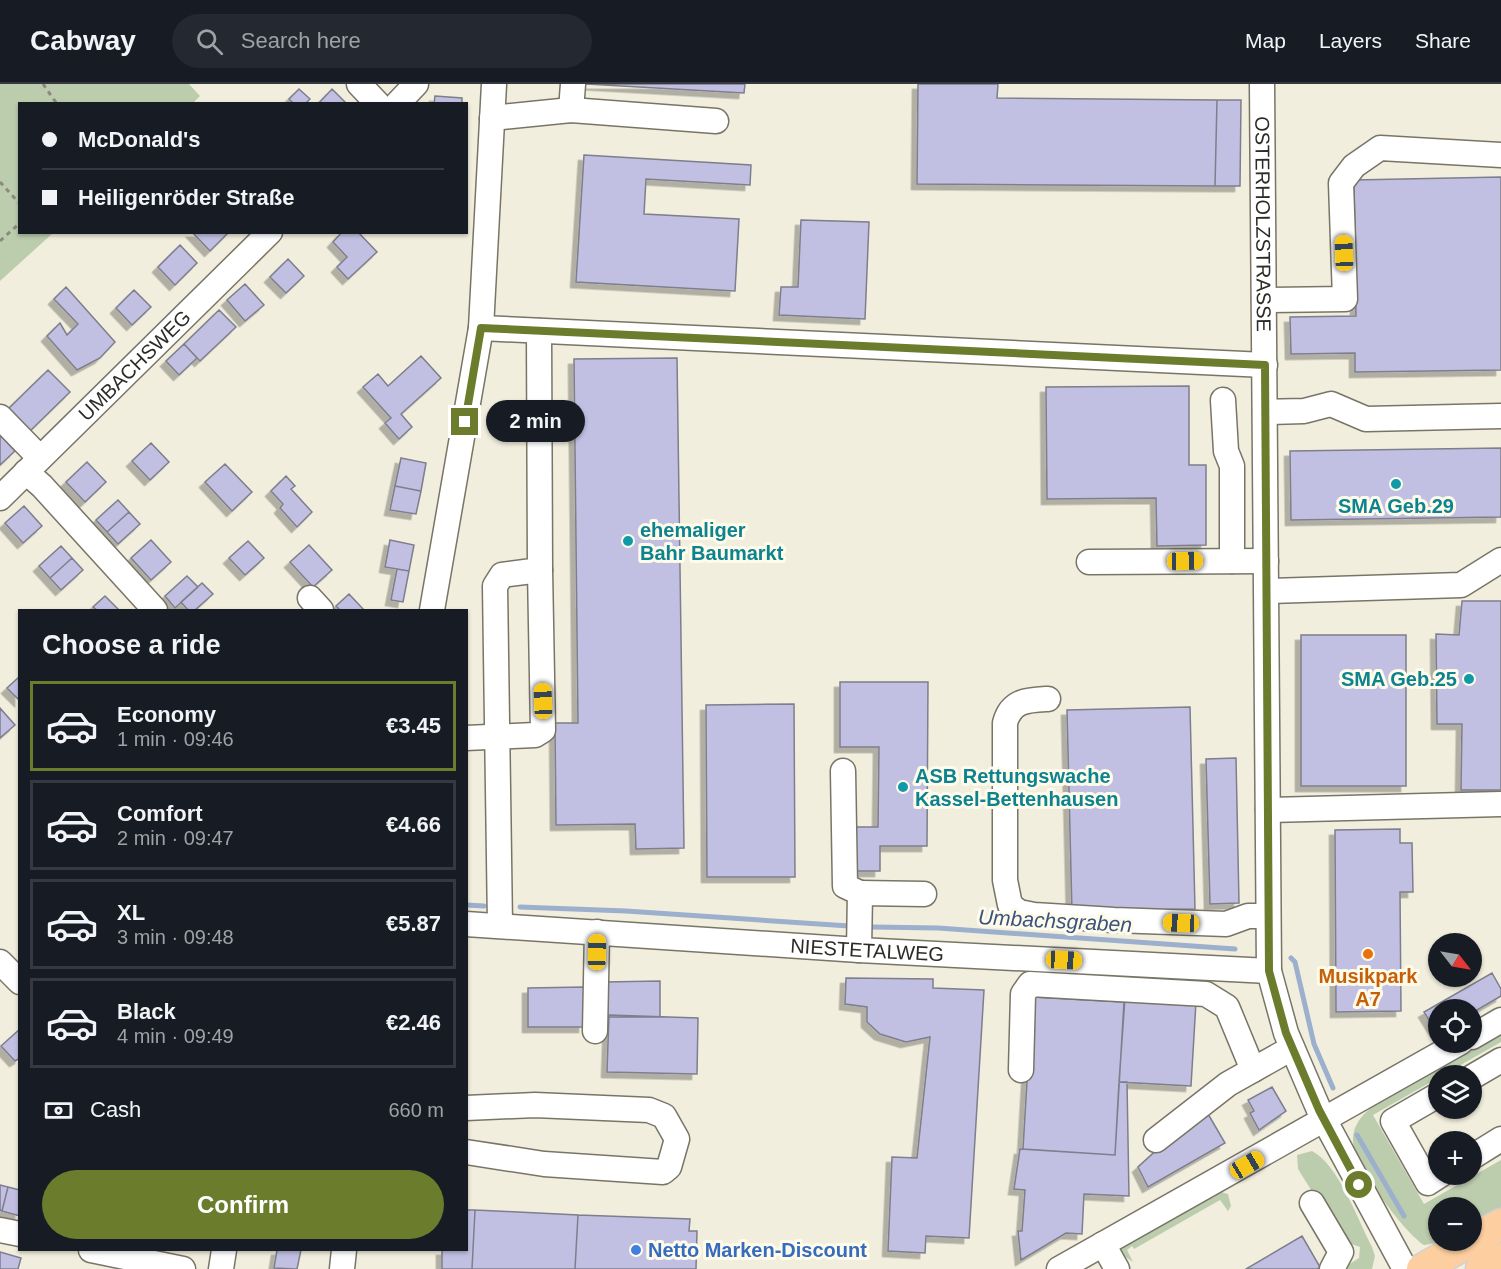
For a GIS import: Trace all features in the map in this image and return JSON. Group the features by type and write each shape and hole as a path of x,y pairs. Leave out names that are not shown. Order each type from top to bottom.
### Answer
{"main road":[{"path":"1422,1269 1501,1224"},
{"path":"1481,1269 1501,1258"}],"street":[{"path":"359,84 376,102"},
{"path":"399,102 416,84"},
{"path":"432,609 481,328 494,84"},
{"path":"571,110 573,84"},
{"name":"OSTERHOLZSTRASSE","path":"1256,84 1265,365 1269,971 1292,1048 1324,1121 1405,1269"},
{"path":"492,118 571,110 716,121"},
{"path":"1264,300 1345,299 1341,183 1354,166 1380,148 1501,155"},
{"name":"UMBACHSWEG","path":"0,498 268,234"},
{"path":"481,328 1265,365"},
{"path":"468,738 535,735 543,730 540,331"},
{"path":"1223,400 1226,451 1232,466 1232,561"},
{"path":"1265,412 1304,411 1331,404 1366,419 1501,416"},
{"path":"0,417 33,465 42,486 153,609"},
{"path":"1267,591 1461,585 1501,560"},
{"path":"1089,562 1266,561"},
{"path":"500,925 499,735 495,586 502,575 540,570"},
{"path":"1048,699 1019,702 1011,708 1005,723 1005,880 1010,905 1019,912 1034,915 1113,920 1226,924 1248,916 1268,916"},
{"path":"843,771 845,886 860,893 924,894"},
{"path":"1268,810 1501,804"},
{"path":"859,950 860,893"},
{"name":"NIESTETALWEG","path":"468,924 859,950 1269,971"},
{"path":"595,1030 597,932"},
{"path":"0,962 18,980"},
{"path":"1021,1070 1023,994 1030,984 1206,994 1227,1007 1253,1070"},
{"path":"1482,1031 1501,1020"},
{"path":"1156,1140 1228,1084 1292,1048"},
{"path":"1059,1269 1442,1053"},
{"path":"1482,1071 1501,1060"},
{"path":"1428,1101 1393,1121 1428,1183"},
{"path":"468,1108 535,1105 650,1110 664,1116 677,1139 673,1159 663,1172 544,1164 468,1152"},
{"path":"1482,1151 1501,1139"},
{"path":"1312,1203 1341,1252 1332,1269"},
{"path":"0,1230 18,1234"},
{"path":"1103,1244 1117,1269"},
{"path":"96,1251 183,1269"},
{"path":"221,1269 224,1251"},
{"path":"342,1269 344,1251"}],"path":[{"path":"43,84 56,102"},
{"path":"0,182 18,202"},
{"path":"0,241 18,225"}],"green space":[{"path":"0,84 189,84 200,96 194,102 18,102 18,234 52,234 0,281"},
{"path":"1501,1033 1501,1042 1482,1053 1482,1044"},
{"path":"1466,1053 1482,1053 1461,1065 1444,1065"},
{"path":"1428,1074 1428,1084 1373,1115 1424,1204 1428,1202 1428,1244 1424,1245 1415,1238 1392,1212 1370,1180 1355,1151 1353,1140 1357,1123 1377,1103"},
{"path":"1312,1151 1321,1158 1339,1180 1372,1247 1375,1256 1372,1269 1342,1269 1359,1258 1360,1247 1343,1241 1298,1169 1297,1155"},
{"path":"1501,1160 1501,1212 1482,1223 1482,1197 1436,1197 1457,1185 1482,1185 1482,1171"},
{"path":"1221,1192 1228,1194 1231,1206 1228,1211 1220,1200 1134,1249 1132,1246 1127,1250 1133,1262 1117,1251"}],"building":[{"path":"586,84 745,84 744,93"},
{"path":"918,84 998,84 997,98 1217,100 1215,186 917,184"},
{"path":"299,89 310,99 307,102 292,102 289,99"},
{"path":"332,89 345,102 320,102"},
{"path":"435,96 462,98 462,102 434,102"},
{"path":"1217,100 1241,100 1240,186 1215,186"},
{"path":"584,155 751,165 750,185 646,179 644,214 739,219 735,291 576,282"},
{"path":"1501,177 1501,370 1355,372 1355,353 1291,354 1290,317 1356,316 1354,180"},
{"path":"801,220 869,222 865,319 779,315 781,287 798,287"},
{"path":"194,234 227,234 210,251"},
{"path":"340,234 360,234 377,252 348,279 337,267 347,257 333,242"},
{"path":"180,245 197,263 175,285 158,267"},
{"path":"288,259 304,276 286,293 270,277"},
{"path":"245,284 264,305 245,321 227,300"},
{"path":"66,287 115,342 100,358 77,370 47,336 60,323 67,335 78,324 54,299"},
{"path":"134,290 151,307 132,325 116,308"},
{"path":"219,310 236,327 200,361 184,344"},
{"path":"184,344 197,358 179,375 166,361"},
{"path":"421,356 441,378 401,414 412,427 399,439 385,423 391,418 363,387 378,374 388,386"},
{"name":"ehemaliger Bahr Baumarkt","path":"677,358 684,848 636,849 635,824 556,825 555,723 578,723 574,359"},
{"path":"48,370 70,392 29,432 7,410"},
{"path":"1189,386 1189,465 1206,465 1206,545 1157,546 1156,498 1047,499 1046,387"},
{"path":"0,435 15,451 0,465"},
{"path":"151,443 169,462 150,480 132,461"},
{"name":"SMA Geb.29","path":"1501,448 1501,517 1291,520 1290,451"},
{"path":"401,458 426,463 421,491 395,486"},
{"path":"87,462 106,482 85,502 66,482"},
{"path":"225,464 252,492 232,511 205,482"},
{"path":"286,476 295,486 291,489 312,512 297,527 280,508 283,504 271,491"},
{"path":"395,486 421,491 416,514 390,510"},
{"path":"118,500 129,512 107,532 96,520"},
{"path":"24,506 42,526 23,543 5,523"},
{"path":"129,512 140,524 118,544 107,532"},
{"path":"151,540 171,562 151,580 131,558"},
{"path":"390,540 414,545 409,571 385,567"},
{"path":"248,541 264,558 245,575 229,558"},
{"path":"309,545 332,570 313,587 290,562"},
{"path":"61,546 72,558 50,578 39,566"},
{"path":"72,558 83,570 61,590 50,578"},
{"path":"397,569 409,571 403,602 391,600"},
{"path":"187,576 198,587 175,608 165,596"},
{"path":"202,583 213,594 196,609 187,609 181,602"},
{"path":"349,594 363,609 339,609 336,606"},
{"path":"105,596 118,609 96,609 93,607"},
{"name":"SMA Geb.25","path":"1462,601 1501,601 1501,790 1461,790 1462,724 1437,724 1436,634 1459,635"},
{"path":"1301,635 1406,635 1406,786 1301,786"},
{"path":"18,678 18,699 7,688"},
{"name":"ASB Rettungswache Kassel-Bettenhausen","path":"840,682 928,682 927,846 880,846 880,871 854,871 855,827 878,827 879,747 840,747"},
{"path":"794,704 795,877 707,877 706,705"},
{"path":"1190,707 1195,909 1072,912 1067,710"},
{"path":"0,708 15,725 0,738"},
{"path":"1236,758 1239,903 1210,904 1206,759"},
{"name":"Musikpark A7","path":"1400,829 1400,843 1412,843 1413,892 1400,892 1401,1011 1336,1012 1335,830"},
{"path":"1492,973 1501,989 1501,996 1482,1007 1482,999 1447,999 1468,987 1482,987 1482,979"},
{"path":"846,978 933,979 933,988 984,990 969,1238 926,1236 925,1253 888,1251 892,1157 917,1158 930,1037 906,1042 880,1034 867,1022 867,1007 845,1004"},
{"path":"660,981 660,1017 605,1017 605,982"},
{"path":"584,987 584,1027 528,1027 528,988"},
{"path":"1032,997 1124,1002 1115,1155 1023,1149"},
{"path":"1125,998 1196,1002 1191,1086 1119,1082"},
{"path":"609,1015 698,1018 697,1074 607,1072"},
{"path":"18,1031 18,1059 15,1061 1,1046"},
{"path":"1119,1082 1127,1082 1129,1196 1084,1194 1082,1234 1066,1233 1021,1260 1018,1231 1022,1231 1025,1190 1014,1189 1020,1149 1115,1155"},
{"path":"1272,1087 1286,1111 1259,1130 1250,1113 1254,1111 1248,1100"},
{"path":"1204,1107 1225,1143 1148,1187 1138,1167"},
{"path":"0,1185 8,1187 2,1211 0,1210"},
{"path":"8,1187 18,1190 18,1215 2,1211"},
{"path":"468,1210 475,1210 472,1269 442,1269 442,1251 468,1251"},
{"path":"475,1210 578,1215 575,1269 472,1269"},
{"name":"Netto Marken-Discount","path":"578,1215 690,1219 689,1231 697,1231 696,1269 575,1269"},
{"path":"1302,1236 1320,1267 1317,1269 1246,1269"},
{"path":"277,1251 301,1251 297,1269 274,1268"},
{"path":"0,1252 21,1258 18,1269 0,1269"}],"waterway":[{"name":"Umbachsgraben","path":"468,905 484,906"},
{"name":"Umbachsgraben","path":"520,907 626,911 849,926"},
{"name":"Umbachsgraben","path":"872,927 938,928 1235,949"},
{"name":"Umbachsgraben","path":"1291,958 1295,962 1314,1044 1333,1088"},
{"name":"Umbachsgraben","path":"1357,1135 1404,1216"}],"place":[{"name":"SMA Geb.29","path":"1396,484"},
{"name":"ehemaliger Bahr Baumarkt","path":"628,541"},
{"name":"SMA Geb.25","path":"1469,679"},
{"name":"ASB Rettungswache Kassel-Bettenhausen","path":"903,787"},
{"name":"Musikpark A7","path":"1368,954"},
{"name":"Netto Marken-Discount","path":"636,1250"}],"route":[{"path":"465,422 481,328 1265,365 1269,971 1286,1033 1319,1110 1359,1185"}]}
